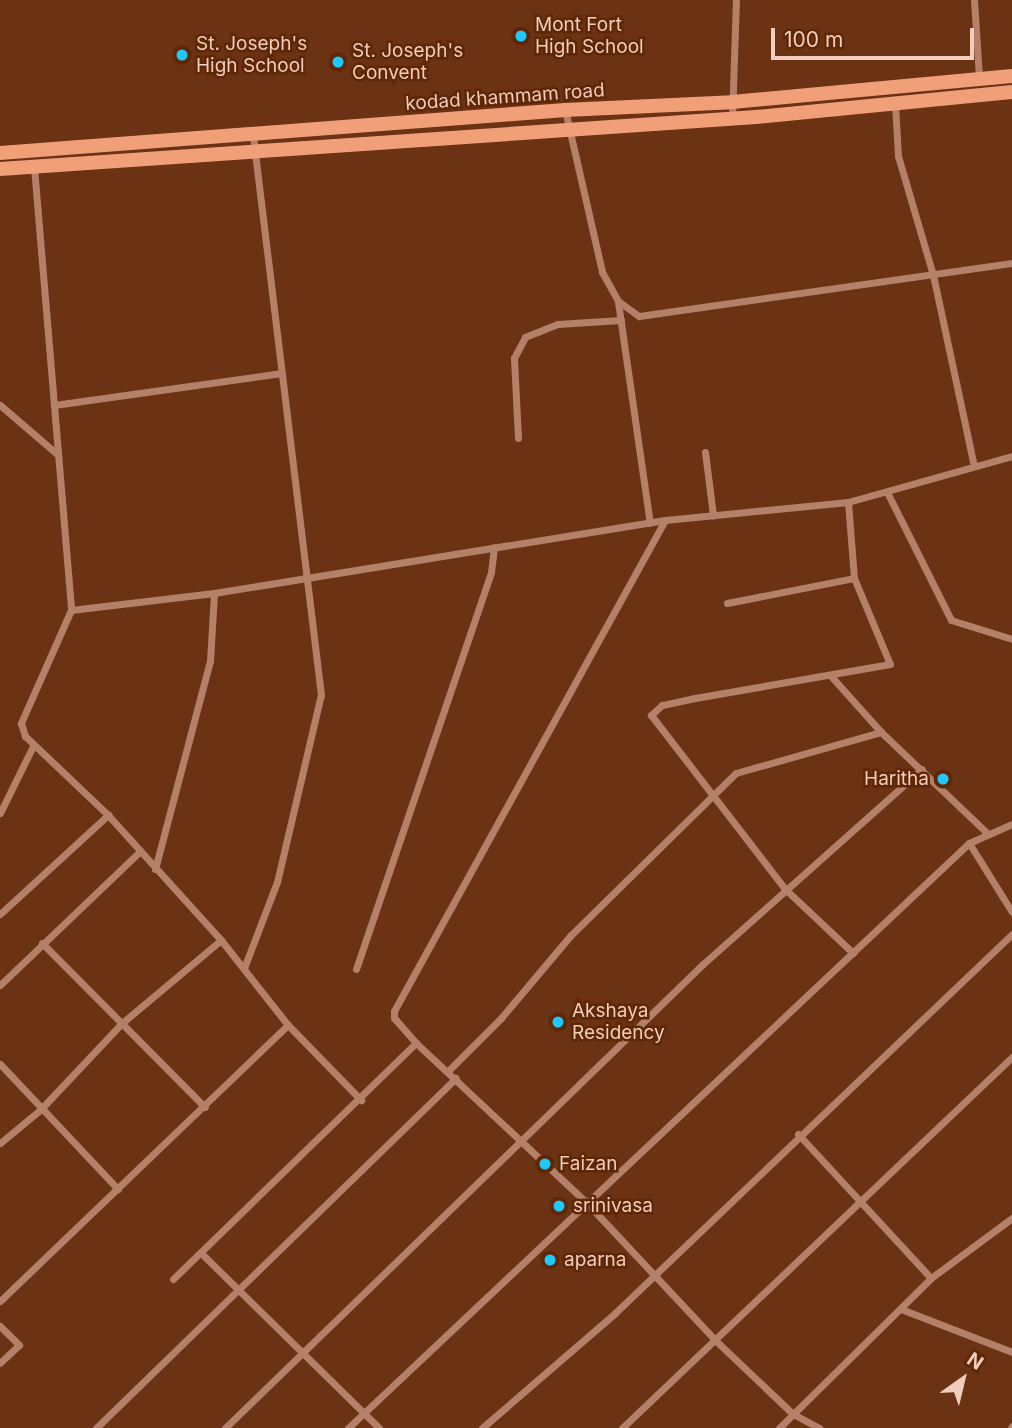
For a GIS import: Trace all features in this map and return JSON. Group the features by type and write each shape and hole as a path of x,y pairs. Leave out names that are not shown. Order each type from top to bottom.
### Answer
{"main road":[{"name":"kodad khammam road","path":"0,169 565,110 732,102 1012,76"},
{"name":"kodad khammam road","path":"0,153 732,119 1012,92"}],"street":[{"path":"732,119 736,0"},
{"path":"974,0 979,77"},
{"path":"895,104 898,156 933,275 974,466"},
{"path":"565,110 601,272 618,301 629,312 649,316 1012,263"},
{"path":"244,968 277,882 316,729 321,695 254,143"},
{"path":"34,167 71,610 21,723 33,746 68,773 108,815 221,940 288,1025 361,1100"},
{"path":"618,301 650,523"},
{"path":"518,438 514,358 525,337 558,324 621,320"},
{"path":"54,405 282,373"},
{"path":"0,405 57,454"},
{"path":"705,452 713,515"},
{"path":"71,610 214,593 306,576 666,520 848,502 1012,456"},
{"path":"887,492 951,620 1012,639"},
{"path":"848,502 855,578 890,664 655,708 653,719 784,888 853,953"},
{"path":"666,520 394,1011 394,1018 416,1043 449,1070 523,1140 547,1169 585,1201 651,1275 715,1340 793,1414 819,1428"},
{"path":"356,969 491,572 494,547"},
{"path":"727,603 855,578"},
{"path":"155,869 211,661 214,593"},
{"path":"830,675 881,732 986,832"},
{"path":"449,1070 501,1018 571,935 736,773 881,732"},
{"path":"0,813 33,746"},
{"path":"225,1428 784,888 922,769"},
{"path":"0,914 108,815"},
{"path":"348,1428 560,1230 585,1201 969,843 986,832 1012,824"},
{"path":"969,843 1012,912"},
{"path":"0,985 139,851"},
{"path":"482,1428 615,1313 798,1134 1012,934"},
{"path":"0,1143 40,1110 122,1023 221,940"},
{"path":"42,943 205,1107"},
{"path":"0,1301 288,1025"},
{"path":"173,1279 361,1100 416,1043"},
{"path":"622,1428 1012,1057"},
{"path":"0,1064 40,1110 118,1189"},
{"path":"96,1428 236,1288 456,1078"},
{"path":"798,1134 931,1278"},
{"path":"779,1428 931,1278 1012,1218"},
{"path":"201,1252 301,1354 379,1428"},
{"path":"901,1309 1012,1352"},
{"path":"0,1326 19,1345 0,1363"}],"place":[{"name":"Mont Fort High School","path":"521,36"},
{"name":"St. Joseph's High School","path":"182,55"},
{"name":"St. Joseph's Convent","path":"338,62"},
{"name":"Haritha","path":"943,779"},
{"name":"Akshaya Residency","path":"558,1022"},
{"name":"Faizan","path":"545,1164"},
{"name":"srinivasa","path":"559,1206"},
{"name":"aparna","path":"550,1260"}]}
